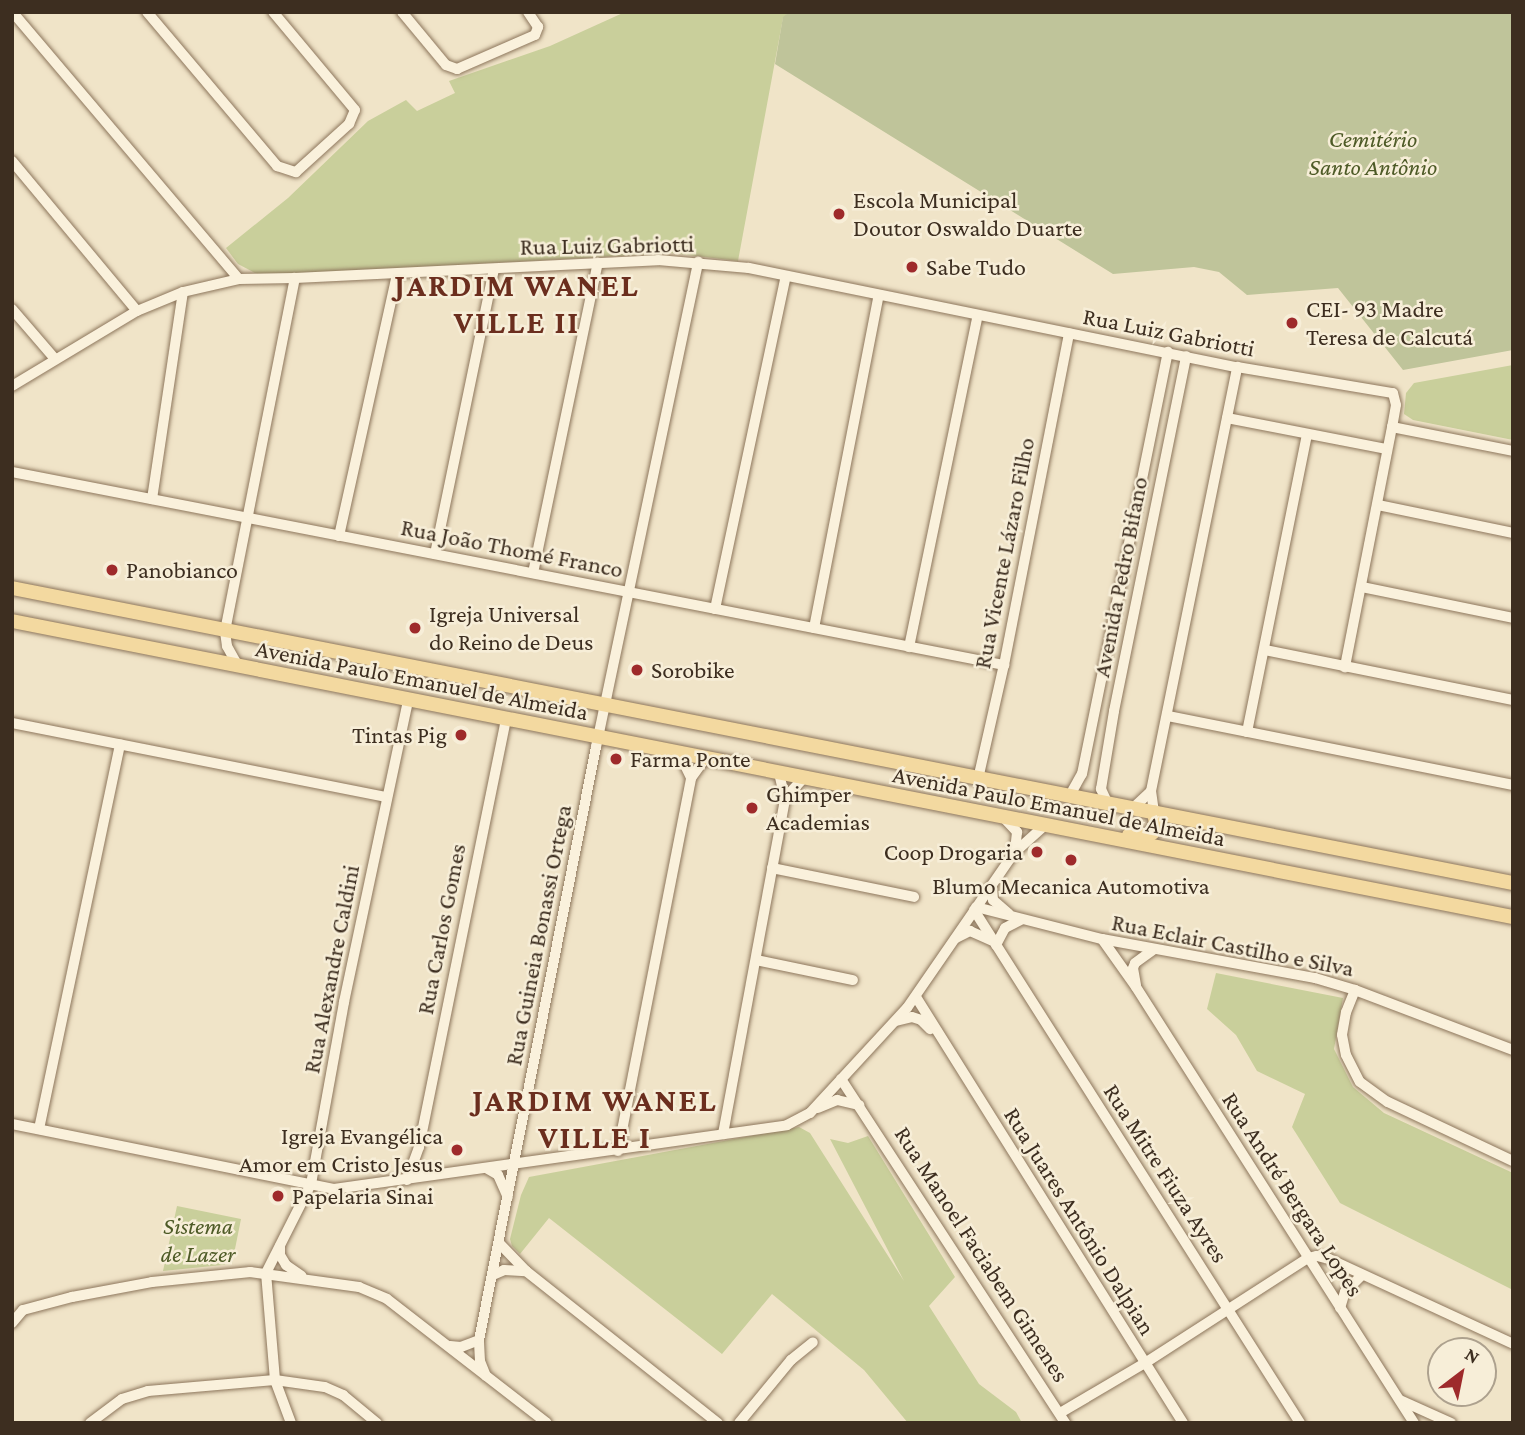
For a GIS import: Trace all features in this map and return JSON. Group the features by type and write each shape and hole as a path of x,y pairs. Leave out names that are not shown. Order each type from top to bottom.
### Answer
{"main road":[{"name":"Avenida Paulo Emanuel de Almeida","path":"12,588 1513,883"},
{"name":"Avenida Paulo Emanuel de Almeida","path":"12,621 705,760 1513,917"},
{"path":"1066,830 1096,829 1145,836 1155,829 1154,812"}],"street":[{"path":"147,12 277,166 289,172 301,170 355,115 352,105 273,12"},
{"path":"402,12 446,65 453,69 531,38 537,31 536,22 528,12"},
{"path":"15,15 239,279"},
{"path":"12,160 137,311"},
{"name":"Rua Luiz Gabriotti","path":"12,386 137,311 183,292 239,279 397,275 658,260 698,262 786,276 1237,367 1393,393 1396,405 1392,428"},
{"path":"604,706 698,262"},
{"path":"533,573 598,263"},
{"path":"435,554 494,269"},
{"path":"339,536 397,275"},
{"path":"715,609 786,276"},
{"path":"225,631 295,278"},
{"path":"152,499 183,292"},
{"path":"814,628 879,295"},
{"path":"12,309 55,359"},
{"path":"909,647 978,315"},
{"name":"Rua Vicente Lázaro Filho","path":"978,779 1004,665 1069,333"},
{"name":"Avenida Pedro Bifano","path":"1069,797 1082,774 1168,352"},
{"name":"Avenida Pedro Bifano","path":"1108,804 1101,789 1114,711 1186,356"},
{"path":"1154,812 1151,790 1237,367"},
{"path":"1227,418 1387,449"},
{"path":"1345,667 1392,428 1513,451"},
{"path":"1247,732 1307,434"},
{"name":"Rua João Thomé Franco","path":"12,472 1004,665"},
{"path":"1378,505 1513,533"},
{"path":"1362,587 1513,618"},
{"name":"Avenida Paulo Emanuel de Almeida","path":"225,631 227,646 238,666"},
{"path":"1265,650 1513,700"},
{"name":"Rua Alexandre Caldini","path":"291,1423 275,1380 266,1273 311,1184 408,700"},
{"name":"Avenida Paulo Emanuel de Almeida","path":"598,738 604,706"},
{"path":"1096,707 1114,711"},
{"path":"1168,716 1513,785"},
{"name":"Rua Carlos Gomes","path":"407,1180 419,1147 506,719"},
{"path":"12,723 387,797"},
{"name":"Rua Guineia Bonassi Ortega","path":"486,1376 480,1361 479,1340 516,1164 598,738"},
{"path":"39,1129 120,744"},
{"path":"680,755 691,778"},
{"path":"618,1151 691,778 705,760"},
{"path":"723,1134 785,798 779,774"},
{"path":"785,798 803,779"},
{"path":"1132,809 1151,790"},
{"path":"1005,819 1017,832 1014,853"},
{"path":"810,1112 916,997 1014,853 1044,826"},
{"path":"772,868 914,897"},
{"name":"Rua Eclair Castilho e Silva","path":"993,883 993,900 1005,912 1021,920"},
{"name":"Rua Eclair Castilho e Silva","path":"975,909 1127,945 1315,978 1355,990 1513,1050"},
{"name":"Rua Mitre Fiuza Ayres","path":"975,909 1300,1423"},
{"path":"954,939 970,931 985,935 996,945 1005,928 1021,920"},
{"name":"Rua André Bergara Lopes","path":"1101,939 1136,987 1414,1423"},
{"path":"1115,958 1115,947 1127,945"},
{"name":"Rua André Bergara Lopes","path":"1127,945 1136,987"},
{"path":"1133,968 1141,957 1154,950"},
{"path":"756,960 853,980"},
{"path":"1355,990 1346,1012 1342,1035 1346,1055 1360,1082 1388,1102 1513,1161"},
{"name":"Rua Juares Antônio Dalpian","path":"916,997 941,1042 1182,1423"},
{"name":"Rua Juares Antônio Dalpian","path":"907,1007 941,1042"},
{"path":"894,1022 903,1017 921,1020"},
{"name":"Rua Manoel Faciabem Gimenes","path":"841,1079 1063,1418"},
{"path":"12,1124 334,1189 618,1151 787,1125 837,1100 852,1101 862,1108"},
{"path":"520,1139 530,1154 547,1160"},
{"path":"419,1147 422,1164 432,1174 439,1175"},
{"path":"486,1168 503,1181 508,1200"},
{"path":"1296,1239 1362,1275 1513,1344"},
{"path":"281,1240 280,1255 286,1265 304,1277"},
{"path":"499,1243 526,1271 718,1423"},
{"path":"1063,1418 1308,1258 1317,1256 1329,1259"},
{"path":"493,1275 504,1270 526,1271"},
{"path":"12,1323 18,1309 152,1282 250,1272 304,1277 359,1287 387,1299 547,1423"},
{"path":"1340,1308 1345,1292 1362,1275"},
{"path":"450,1346 461,1347 479,1340"},
{"path":"739,1423 791,1360 813,1342"},
{"path":"90,1423 122,1399 148,1391 275,1380 325,1387 343,1395 377,1423"},
{"path":"1400,1400 1451,1423"}],"green space":[{"path":"625,12 789,12 783,18 738,261 671,253 261,276 238,264 226,248 288,198 368,121 406,100 417,111 455,93 449,81 550,46"},
{"name":"Cemitério Santo Antônio","path":"789,12 1513,12 1513,350 1403,370 1338,288 1247,295 1219,272 1194,267 1113,274 775,64 783,17"},
{"path":"1513,365 1513,440 1413,420 1404,414 1406,393 1414,383"},
{"path":"1216,973 1343,998 1334,1049 1353,1087 1384,1113 1513,1173 1513,1290 1340,1203 1292,1127 1305,1094 1257,1071 1236,1035 1207,1009"},
{"path":"799,1127 810,1133 904,1281 830,1139 848,1143 868,1136 955,1277 929,1306 979,1384 1016,1412 1022,1423 908,1423 864,1370 772,1294 722,1354 549,1218 520,1254 512,1246 510,1239 521,1195 529,1177"},
{"name":"Sistema de Lazer","path":"177,1206 241,1219 232,1264 163,1271"}],"place":[{"name":"Escola Municipal Doutor Oswaldo Duarte","path":"839,214"},
{"name":"Sabe Tudo","path":"912,267"},
{"name":"CEI- 93 Madre Teresa de Calcutá","path":"1292,323"},
{"name":"Panobianco","path":"112,570"},
{"name":"Igreja Universal do Reino de Deus","path":"415,628"},
{"name":"Sorobike","path":"637,670"},
{"name":"Tintas Pig","path":"461,735"},
{"name":"Farma Ponte","path":"616,759"},
{"name":"Ghimper Academias","path":"752,808"},
{"name":"Coop Drogaria","path":"1037,852"},
{"name":"Blumo Mecanica Automotiva","path":"1071,860"},
{"name":"Igreja Evangélica Amor em Cristo Jesus","path":"457,1150"},
{"name":"Papelaria Sinai","path":"278,1196"}],"district":[{"name":"JARDIM WANEL VILLE II","path":"517,304"},
{"name":"JARDIM WANEL VILLE I","path":"595,1120"}]}
